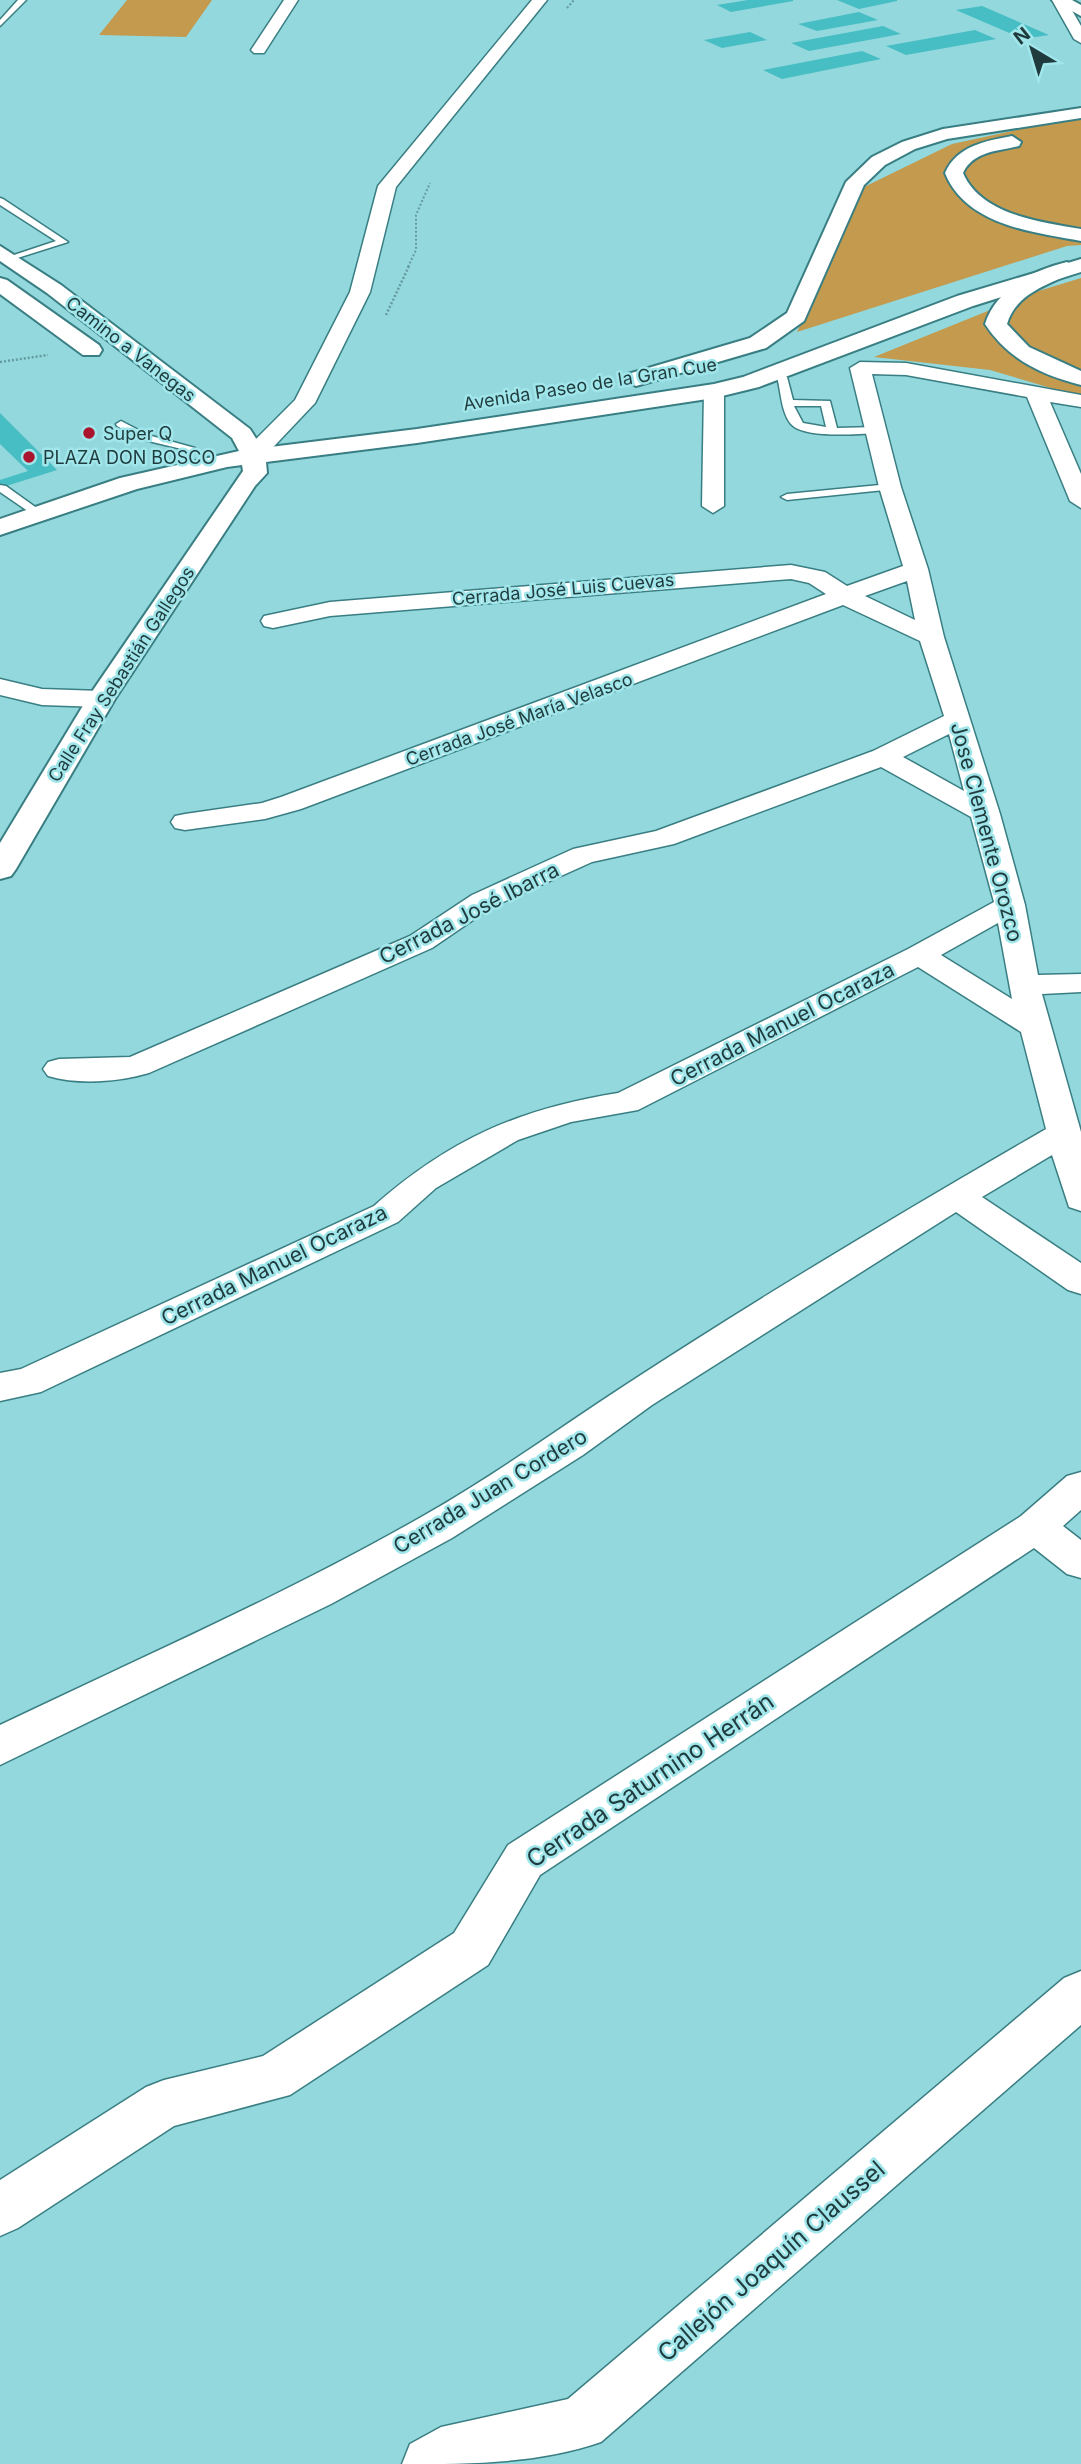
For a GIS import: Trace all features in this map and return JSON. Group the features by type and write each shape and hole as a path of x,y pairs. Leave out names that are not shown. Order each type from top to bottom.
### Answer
{"main road":[{"path":"1060,0 1081,10"},
{"path":"636,379 758,343 796,316 843,211 847,193 866,170 879,161 931,139 966,130 1081,113"},
{"path":"1042,138 1003,143 969,155 956,165 956,180 967,195 990,210 1031,224 1081,234"},
{"name":"Camino a Vanegas","path":"5,256 54,289 247,457"},
{"name":"Avenida Paseo de la Gran Cue","path":"204,444 247,457 365,431 714,391 751,382 1076,262"},
{"path":"821,332 988,275 1076,262"},
{"path":"1076,262 1003,303 996,324 1022,352 1053,368 1081,378"},
{"name":"Camino a Vanegas","path":"0,284 107,362"},
{"path":"751,382 832,369 862,376 860,358 935,324 965,301"},
{"name":"Avenida Paseo de la Gran Cue","path":"610,383 699,369 796,341"},
{"name":"Avenida Paseo de la Gran Cue","path":"247,457 283,428 316,425"},
{"path":"204,444 236,476 247,457"},
{"path":"16,503 141,480 204,444"},
{"path":"0,527 16,503 204,444"},
{"name":"Calle Fray Sebastián Gallegos","path":"0,869 247,457"}],"street":[{"path":"260,50 291,0"},
{"path":"283,428 303,403 360,292 387,186 540,0"},
{"path":"1060,0 1081,38"},
{"path":"862,376 929,387 1081,401"},
{"name":"Jose Clemente Orozco","path":"862,376 888,477 916,569 931,637 958,719 1010,905 1024,985 1081,1199"},
{"path":"713,506 714,391"},
{"path":"1038,398 1081,501"},
{"name":"Cerrada José María Velasco","path":"185,822 265,811 291,803 916,569"},
{"name":"Cerrada José Luis Cuevas","path":"273,621 330,609 775,572 817,577 847,597"},
{"path":"847,597 931,637"},
{"path":"0,687 41,697 101,699"},
{"name":"Cerrada José Ibarra","path":"59,1069 117,1070 138,1066 421,942 482,901 583,855 664,838 883,757 958,719"},
{"path":"883,757 985,814"},
{"name":"Cerrada Manuel Ocaraza","path":"0,1387 28,1382 386,1214 424,1180 506,1132 566,1112 626,1102 919,955 1010,905"},
{"name":"Cerrada Manuel Ocaraza","path":"919,955 1036,1028"},
{"path":"1024,985 1081,983"},
{"name":"Cerrada Juan Cordero","path":"0,1746 316,1592 438,1527 569,1445 639,1395 957,1196 1065,1133"},
{"path":"957,1196 1081,1281"},
{"name":"Cerrada Saturnino Herrán","path":"0,2210 164,2104 273,2078 471,1949 524,1860 1035,1527 1081,1487"},
{"path":"1035,1527 1081,1562"},
{"name":"Callejón Joaquín Claussel","path":"430,2464 441,2455 582,2423 1081,1994"}],"lane":[{"path":"0,24 22,0"},
{"path":"0,201 63,242 5,256"},
{"path":"782,377 794,420 799,426 876,430"},
{"path":"789,403 825,403 832,429"},
{"path":"121,424 144,437 204,444"},
{"path":"787,497 888,477"}],"path":[{"path":"563,14 574,0"},
{"path":"385,316 416,250 416,215 437,173"}],"shaded area":[{"path":"127,0 212,0 186,37 99,35"},
{"path":"1081,116 1081,245 1067,246 797,332 862,188 952,144"},
{"path":"1081,278 1081,397 990,370 874,357 1032,293"}],"building":[{"path":"748,0 793,1 731,12 717,5"},
{"path":"837,0 897,0 897,1 859,9"},
{"path":"982,6 1049,35 1023,39 956,10"},
{"path":"859,12 878,20 817,31 798,24"},
{"path":"883,26 901,34 809,51 791,43"},
{"path":"975,30 996,39 906,55 886,46"},
{"path":"750,32 767,40 722,48 704,40"},
{"path":"862,51 881,59 782,79 763,70"},
{"name":"PLAZA DON BOSCO","path":"0,413 57,470 0,488 0,480 28,471 0,444"}],"place":[{"name":"Super Q","path":"89,433"},
{"name":"PLAZA DON BOSCO","path":"29,457"}]}
